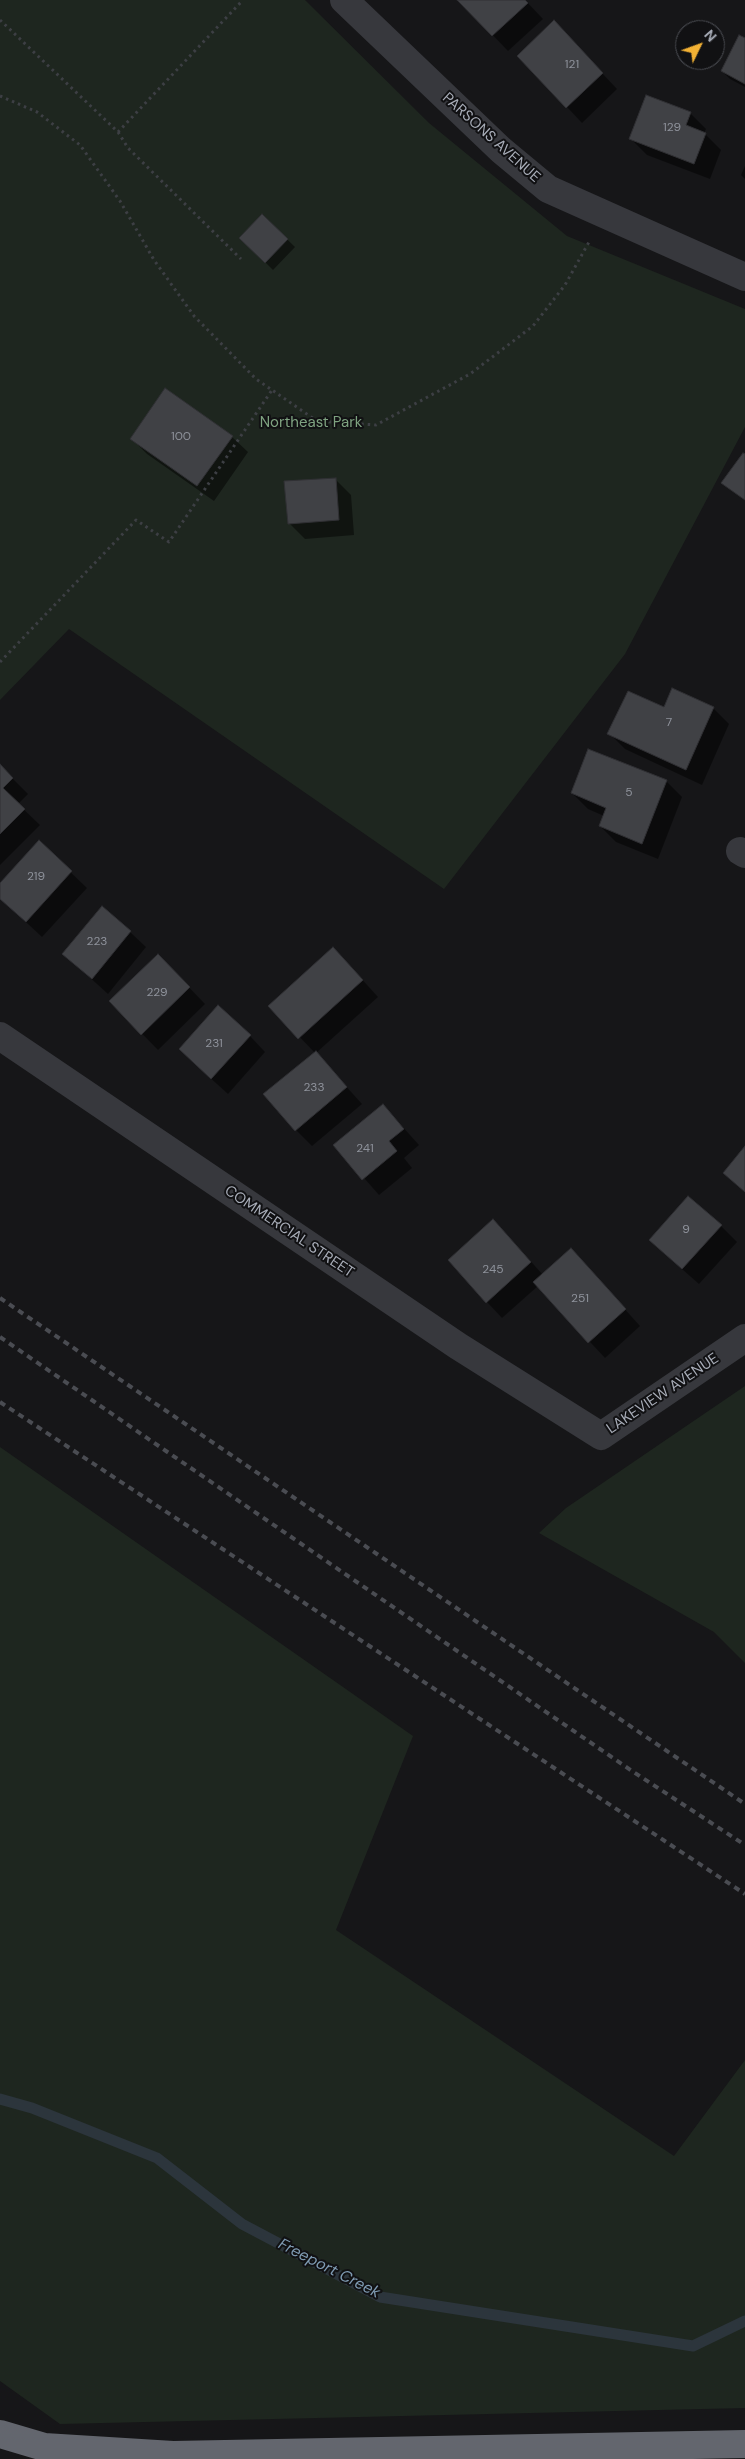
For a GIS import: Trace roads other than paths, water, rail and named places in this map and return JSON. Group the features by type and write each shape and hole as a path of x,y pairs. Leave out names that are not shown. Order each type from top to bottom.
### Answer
{"highway":[{"path":"0,2434 44,2447 173,2455 745,2444"}],"street":[{"name":"PARSONS AVENUE","path":"344,0 501,150 548,189 745,278"},
{"name":"COMMERCIAL STREET","path":"0,1036 458,1346 581,1423"},
{"name":"LAKEVIEW AVENUE","path":"581,1423 601,1436 745,1338"}],"waterway":[{"name":"Freeport Creek","path":"0,2099 32,2108 157,2158 242,2224 380,2297 693,2346 745,2321"}],"railway":[{"path":"0,1298 745,1804"},
{"path":"0,1337 632,1771 745,1845"},
{"path":"0,1402 745,1894"}],"park label":[{"name":"Northeast Park","path":"311,423"}]}
